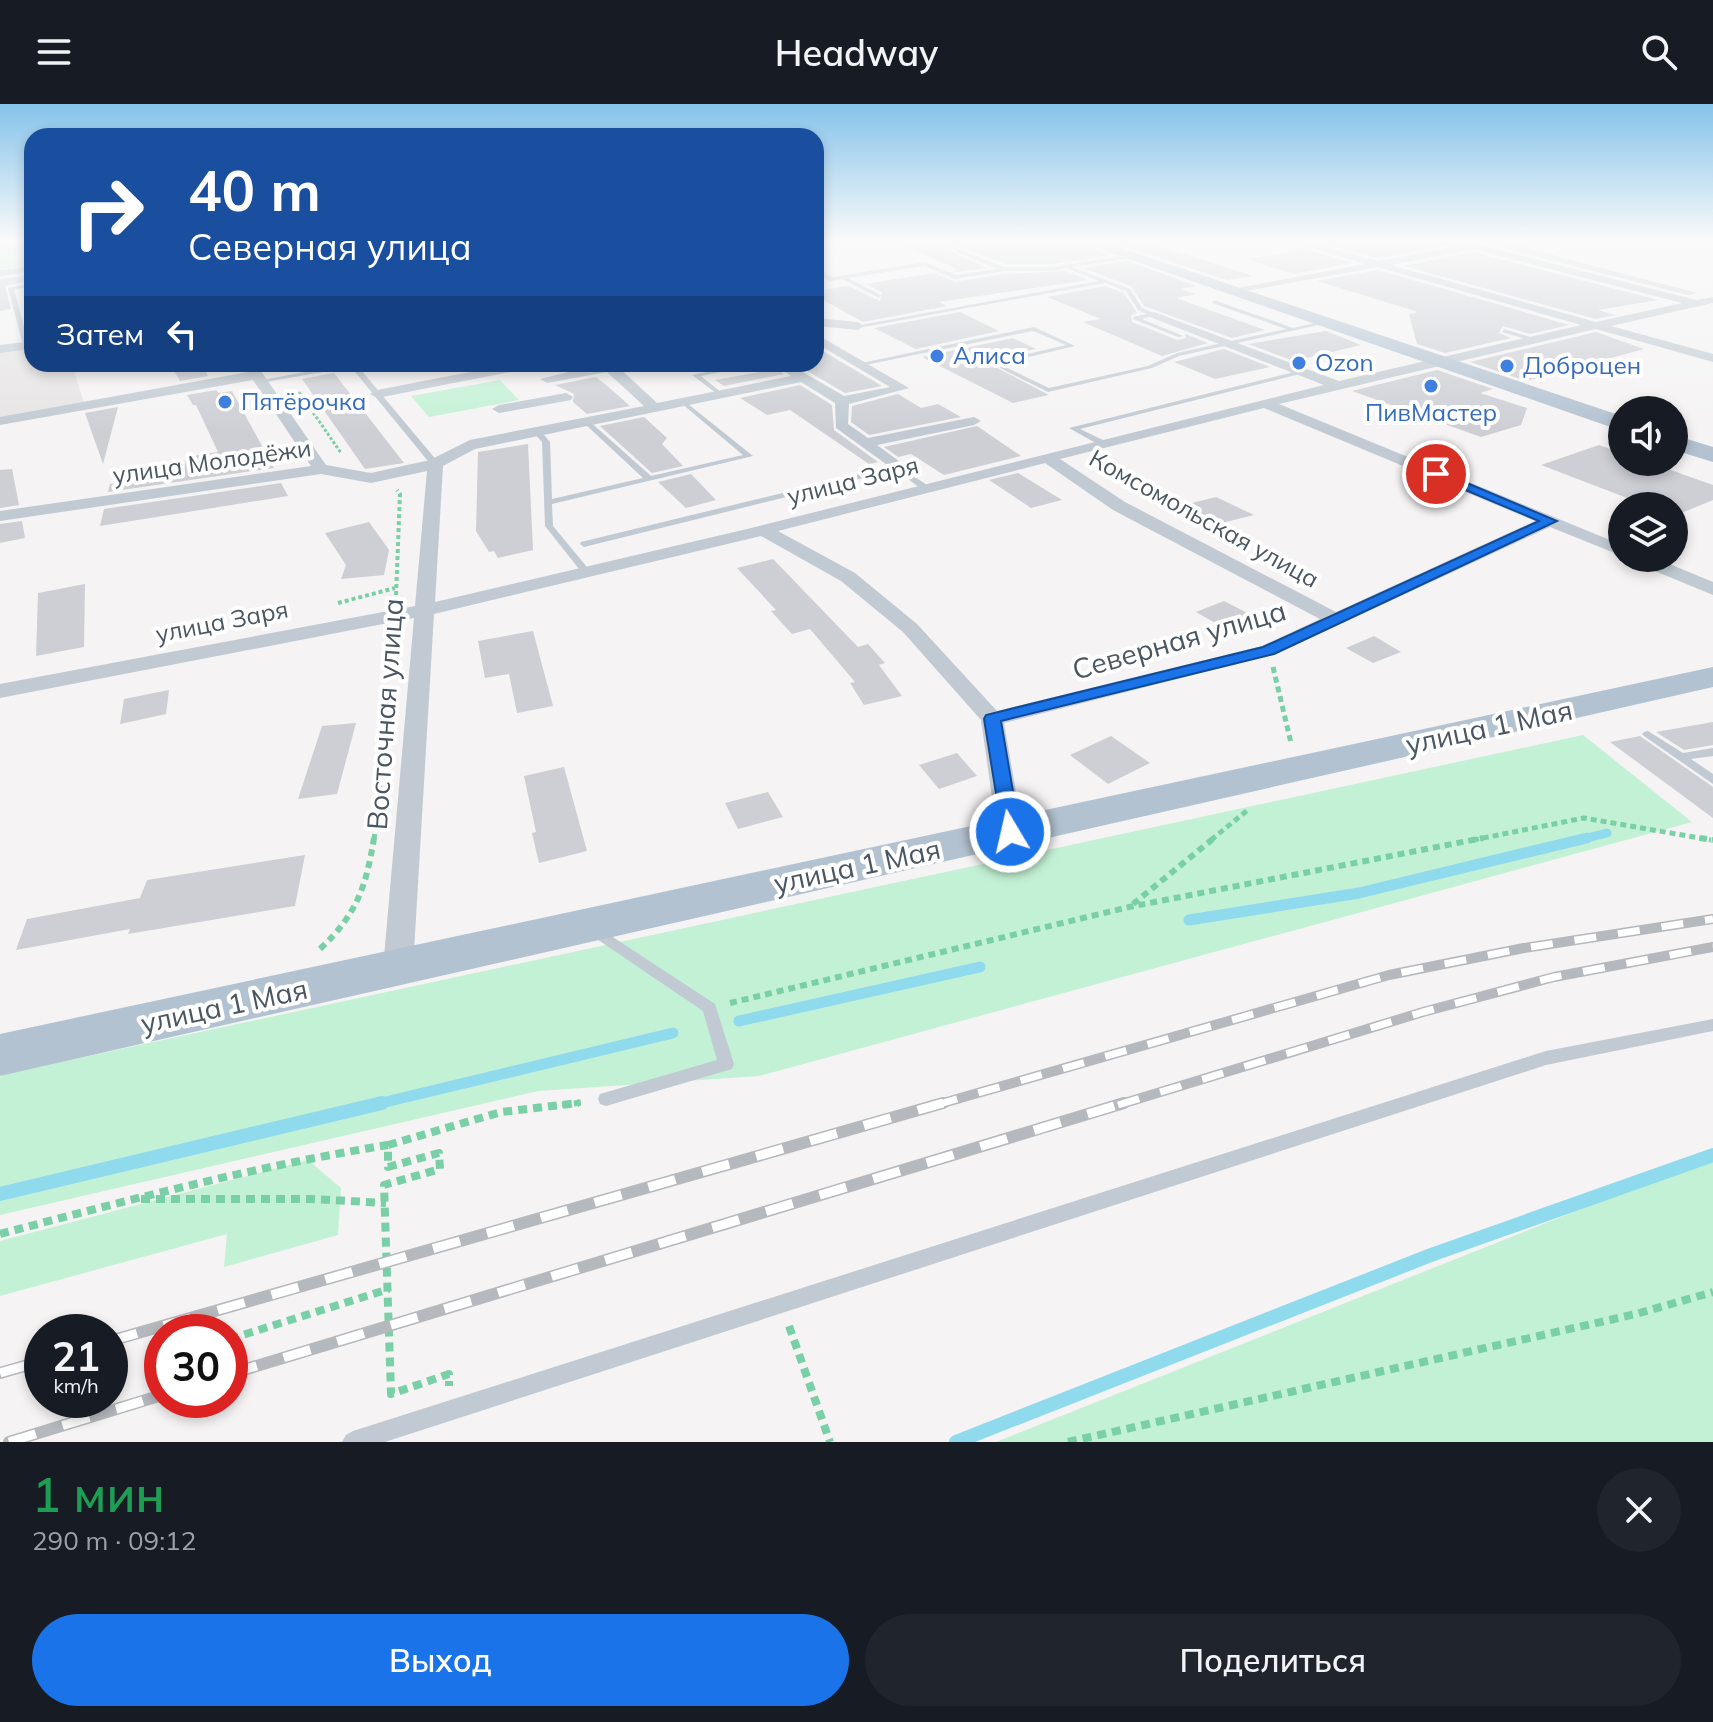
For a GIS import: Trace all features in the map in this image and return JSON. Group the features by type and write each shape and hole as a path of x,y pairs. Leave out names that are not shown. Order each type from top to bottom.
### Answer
{"main road":[{"path":"1270,304 1608,419"},
{"path":"1688,447 1713,455"},
{"name":"улица 1 Мая","path":"0,1055 1713,677"}],"street":[{"path":"1522,304 1713,358"},
{"name":"улица Заря","path":"0,691 422,611 763,530 1264,403 1693,304"},
{"path":"1154,315 1339,386"},
{"path":"824,323 858,326"},
{"path":"793,372 842,401 902,388 824,343"},
{"path":"0,349 24,346"},
{"path":"377,394 490,372"},
{"path":"529,433 499,409 566,397 547,379 580,372"},
{"path":"615,372 653,407"},
{"path":"0,421 255,373 321,469"},
{"name":"улица Молодёжи","path":"0,516 321,469 371,478 435,464 470,445 803,378"},
{"path":"842,401 841,425 897,467"},
{"path":"1264,403 1608,545"},
{"path":"865,443 974,421"},
{"name":"Комсомольская улица","path":"1049,459 1119,506 1337,620"},
{"name":"Восточная улица","path":"398,968 435,464"},
{"name":"Северная улица","path":"992,719 1269,650 1550,521"},
{"path":"763,530 858,585 910,628 992,719 1010,832"},
{"path":"1672,572 1713,589"}],"lane":[{"path":"15,304 24,330"},
{"path":"858,326 979,304"},
{"path":"1137,304 1154,315"},
{"path":"1221,304 1293,330"},
{"path":"1154,315 1135,318 1180,336"},
{"path":"860,364 1034,329 1072,346 993,363 1048,390 1150,367 1177,355 1324,323"},
{"path":"1504,331 1535,340"},
{"path":"255,373 286,377 312,372"},
{"path":"359,372 435,464"},
{"path":"711,372 695,375 720,394"},
{"path":"1104,444 1073,428 1302,372"},
{"path":"548,502 749,456 683,402"},
{"path":"587,421 649,479"},
{"path":"529,433 546,442 549,526 586,572"},
{"path":"584,544 897,467 927,489"},
{"path":"1648,734 1713,780"},
{"path":"1681,757 1713,752"},
{"path":"588,926 710,1008 726,1064 606,1099"},
{"path":"353,1442 1546,1058 1713,1025"}],"path":[{"path":"286,377 357,476"},
{"path":"395,588 400,494"},
{"path":"1129,907 1297,769 1269,650"},
{"path":"317,951 343,927 361,896 374,833 388,708"},
{"path":"710,1008 1129,907 1584,818 1713,840"},
{"path":"0,1234 132,1199 325,1155 388,1145 501,1112 606,1099"},
{"path":"388,1145 388,1167 439,1153 440,1169 384,1185 389,1362"},
{"path":"132,1199 311,1199 386,1203"},
{"path":"248,1333 389,1289"},
{"path":"1068,1442 1621,1318 1713,1292"},
{"path":"782,1304 830,1442"}],"shaded area":[{"path":"24,349 24,372 74,372 84,403 0,418 0,353"}],"green space":[{"path":"500,380 519,400 429,417 411,396"},
{"path":"1583,735 1692,822 759,1076 538,1091 0,1215 0,1077 5,1074"},
{"path":"1713,1156 1713,1442 996,1442 1702,1161"},
{"path":"308,1160 341,1188 338,1235 224,1267 227,1234 0,1296 0,1241"}],"building":[{"path":"0,304 10,304 11,309 0,311"},
{"path":"831,304 947,306 863,322"},
{"path":"1065,304 1131,304 1137,313 1131,315 1132,322 1177,340 1186,338 1185,334 1208,343 1162,356 1083,322 1101,319"},
{"path":"1194,304 1265,330 1232,338 1144,306"},
{"path":"1393,304 1498,304 1569,325 1530,334 1503,326 1499,333 1511,338 1445,353 1417,344 1409,314 1418,312"},
{"path":"1543,304 1631,304 1598,310 1615,315 1596,319"},
{"path":"960,312 999,331 916,349 874,328"},
{"path":"1326,331 1361,345 1294,361 1248,344"},
{"path":"1596,332 1644,349 1526,381 1470,362"},
{"path":"1013,338 1036,349 982,360 1049,395 1013,403 922,357"},
{"path":"1224,349 1270,367 1215,379 1174,362"},
{"path":"824,352 882,386 845,393 809,372 824,372"},
{"path":"1437,370 1493,389 1480,393 1527,408 1521,425 1481,437 1352,391"},
{"path":"175,372 206,372 208,376 180,381"},
{"path":"759,372 784,374 724,386 715,380"},
{"path":"334,373 404,463 365,469 302,379"},
{"path":"596,377 630,406 587,414 573,402 574,394 555,385"},
{"path":"800,385 832,405 834,430 878,462 869,464 790,410 767,415 740,398"},
{"path":"216,390 219,393 232,391 274,468 108,492 110,484 184,473 186,457 218,452 196,405 187,395"},
{"path":"898,394 921,408 938,404 961,417 869,435 851,422 852,406"},
{"path":"118,407 103,464 85,413"},
{"path":"644,417 667,438 662,444 683,466 652,473 600,426"},
{"path":"977,426 1021,456 944,475 911,454 898,457 884,447"},
{"path":"528,444 533,550 498,558 494,551 489,552 476,531 478,452"},
{"path":"1599,445 1608,448 1608,476 1688,476 1713,485 1713,500 1688,510 1688,492 1611,492 1541,465"},
{"path":"12,469 19,505 0,508 0,470"},
{"path":"1018,473 1062,500 1031,508 989,480"},
{"path":"691,474 716,500 686,508 658,482"},
{"path":"281,483 288,496 100,526 104,509"},
{"path":"1216,497 1254,515 1218,524 1184,505"},
{"path":"22,521 25,538 0,543 0,524"},
{"path":"369,522 389,550 384,575 341,579 346,565 325,533"},
{"path":"773,559 858,647 868,644 885,663 879,665 902,696 864,705 850,683 855,682 810,629 792,634 771,611 776,610 737,568"},
{"path":"85,584 84,647 36,656 38,593"},
{"path":"1224,601 1255,617 1226,629 1196,612"},
{"path":"533,631 553,706 517,713 509,674 485,678 478,641"},
{"path":"1374,636 1401,652 1373,663 1346,648"},
{"path":"169,690 166,714 120,724 124,699"},
{"path":"1713,722 1713,745 1684,750 1656,732"},
{"path":"356,723 337,794 298,799 322,726"},
{"path":"1111,736 1150,763 1108,784 1070,755"},
{"path":"1640,736 1713,787 1713,818 1610,742"},
{"path":"957,753 977,776 939,789 919,765"},
{"path":"564,767 587,851 539,863 524,776"},
{"path":"768,792 783,817 738,829 725,803"},
{"path":"305,855 295,906 128,934 130,929 16,950 27,919 140,898 147,880"}],"waterway":[{"path":"1587,838 1607,833"},
{"path":"1189,920 1359,893 1587,838"},
{"path":"1579,840 1587,838"},
{"path":"739,1021 980,967"},
{"path":"373,1105 673,1033"},
{"path":"0,1194 382,1103"},
{"path":"956,1442 1431,1255 1713,1155"}],"railway":[{"path":"936,1105 1389,975 1524,948 1713,919"},
{"path":"1118,1105 1423,1012 1554,977 1713,947"},
{"path":"936,1105 943,1103"},
{"path":"248,1369 1124,1103"},
{"path":"128,1336 936,1105"},
{"path":"0,1373 24,1366"},
{"path":"9,1442 144,1401"}],"place":[{"name":"Алиса","path":"937,356"},
{"name":"Ozon","path":"1299,363"},
{"name":"Доброцен","path":"1507,366"},
{"name":"ПивМастер","path":"1431,386"},
{"name":"Пятёрочка","path":"225,402"}],"route":[{"path":"1010,832 992,719 1269,650 1550,521 1436,474"}]}
